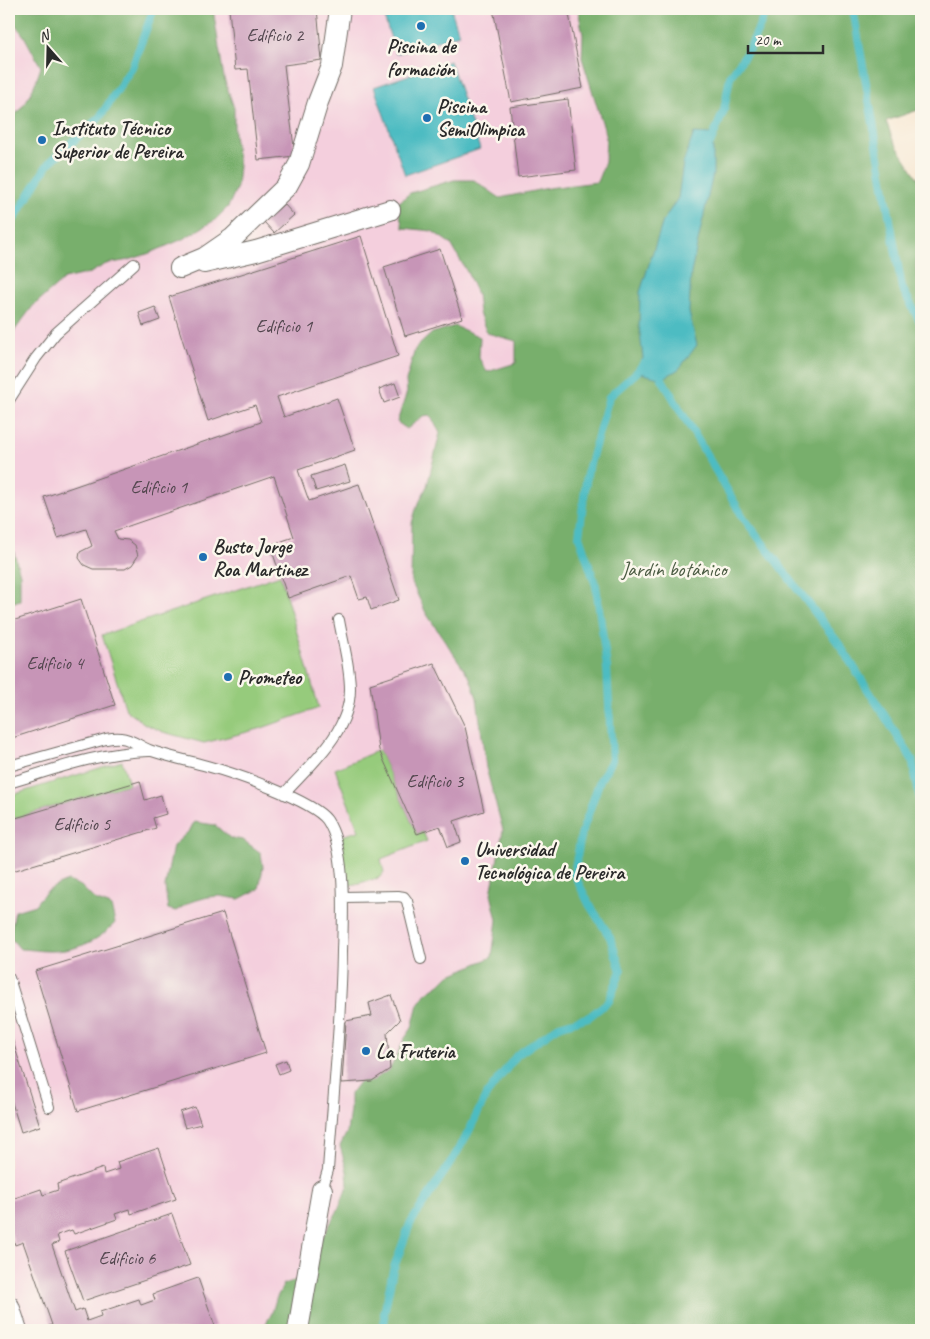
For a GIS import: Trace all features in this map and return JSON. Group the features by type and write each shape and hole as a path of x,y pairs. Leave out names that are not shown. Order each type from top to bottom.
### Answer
{"street":[{"path":"340,9 332,66 318,102 299,164 287,186 233,238 204,258 180,268 256,251 390,210"},
{"path":"298,1330 322,1190"},
{"path":"9,1306 17,1330"}],"lane":[{"path":"9,400 36,358 56,333 134,264"},
{"path":"284,794 338,732 347,710 350,690 349,672 339,620"},
{"path":"9,766 106,739 122,738 150,751 220,769 284,794 309,805 320,813 332,830 338,853 344,897 341,995 328,1170 322,1190"},
{"path":"9,783 105,755 150,751"},
{"path":"344,897 404,897 409,906 421,959"},
{"path":"9,978 48,1106"}],"shaded area":[{"name":"Universidad Tecnológica de Pereira","path":"9,9 847,9 921,1330 9,1330"}],"green space":[{"path":"18,9 213,9 224,78 234,108 234,135 239,166 237,187 228,207 215,220 183,239 150,253 129,260 106,264 90,273 64,279 33,306 9,338 9,120 21,109 29,96 41,67 24,36 10,17"},
{"name":"Jardín botánico","path":"578,9 921,9 921,109 886,121 893,140 921,183 921,250 918,254 916,265 921,291 921,1330 262,1330 272,1313 276,1299 284,1284 307,1277 318,1245 337,1212 348,1185 347,1171 340,1146 347,1132 350,1094 359,1082 372,1080 390,1069 412,1028 418,1004 426,993 448,976 492,957 497,920 491,894 503,830 486,768 477,698 470,678 426,613 411,581 412,523 416,509 427,486 440,433 430,415 423,416 407,429 397,422 407,392 406,381 415,349 432,333 455,326 480,337 479,358 487,372 516,363 516,341 487,333 479,313 477,294 451,244 432,231 403,228 397,204 410,193 454,180 474,180 500,198 548,188 597,182 605,162 606,135 582,58 583,35"},
{"path":"9,535 20,574 20,600 9,604"},
{"path":"280,575 319,708 259,729 204,743 163,732 145,724 126,710 102,635"},
{"path":"379,750 417,834 423,832 427,841 381,859 384,872 379,878 347,886 337,837 359,831 335,769"},
{"path":"122,761 129,784 9,820 9,796"},
{"path":"194,822 215,825 230,838 243,840 261,853 263,867 259,889 239,899 220,896 208,897 190,902 176,911 168,909 165,887 173,846 190,830"},
{"path":"68,881 81,886 95,900 111,906 115,923 101,936 76,948 57,951 20,949 10,937 15,911 35,905 49,890"}],"water":[{"name":"Piscina de formación","path":"411,9 451,9 459,34 396,54 384,17"},
{"name":"Piscina SemiOlimpica","path":"450,61 480,149 405,175 374,87"},
{"path":"694,133 713,134 713,174 691,273 689,312 697,345 679,369 662,379 637,372 643,358 639,326 640,292 663,221 678,198 683,163"}],"building":[{"path":"229,9 317,9 322,60 284,65 295,156 258,160 248,69 235,70"},
{"path":"493,9 568,9 583,88 511,102"},
{"path":"568,99 576,170 518,177 510,107"},
{"path":"284,204 294,215 274,233 264,222"},
{"path":"361,236 398,356 277,397 284,417 337,398 355,450 298,470 309,501 359,484 399,600 371,610 367,597 359,599 351,576 288,598 270,545 294,537 274,476 114,531 118,539 128,540 135,545 138,556 132,565 125,569 93,569 84,565 79,558 80,552 92,546 86,529 58,538 44,497 261,422 255,405 208,421 169,297"},
{"path":"440,249 462,318 405,336 384,267"},
{"path":"155,307 160,320 143,326 139,313"},
{"path":"395,383 400,397 384,403 379,389"},
{"path":"345,465 350,481 316,491 311,476"},
{"path":"81,599 115,705 9,739 9,622"},
{"path":"434,663 465,727 484,811 454,821 461,842 448,847 440,826 417,834 379,750 370,684"},
{"path":"140,781 145,800 161,795 166,814 153,818 156,828 9,872 9,820"},
{"path":"223,913 266,1053 78,1111 35,971"},
{"name":"La Fruteria","path":"391,995 400,1020 387,1033 390,1069 372,1081 342,1083 346,1021 372,1016 369,1003"},
{"path":"9,1029 40,1126 21,1132 9,1093"},
{"path":"286,1060 289,1070 279,1074 275,1064"},
{"path":"195,1107 201,1124 185,1128 180,1112"},
{"path":"159,1148 176,1199 131,1214 130,1209 115,1214 117,1219 74,1234 72,1230 57,1235 59,1242 52,1245 75,1312 83,1309 87,1321 101,1316 100,1312 139,1299 141,1305 155,1300 153,1294 198,1278 215,1326 203,1330 48,1330 47,1327 52,1325 23,1242 15,1245 9,1227 9,1200 41,1189 43,1195 58,1190 57,1184 103,1168 104,1174 119,1169 117,1162"},
{"path":"172,1214 190,1265 83,1301 65,1251"}],"waterway":[{"path":"9,227 48,164 100,117 132,67 153,11 152,9"},
{"path":"711,142 724,110 730,77 749,49 762,21 764,9"},
{"path":"853,9 902,288 921,323"},
{"path":"385,1330 384,1314 393,1270 410,1224 453,1159 487,1094 517,1055 559,1026 589,1017 609,1001 621,971 610,937 589,904 574,874 581,835 600,780 612,760 607,667 596,586 579,536 587,474 609,397 637,372 643,364"},
{"path":"661,371 662,379 743,517 839,644 912,759 921,804"}],"place":[{"name":"Piscina de formación","path":"421,26"},
{"name":"Piscina SemiOlimpica","path":"427,118"},
{"name":"Instituto Técnico Superior de Pereira","path":"42,140"},
{"name":"Busto Jorge Roa Martinez","path":"203,557"},
{"name":"Prometeo","path":"228,677"},
{"name":"Universidad Tecnológica de Pereira","path":"465,861"},
{"name":"La Fruteria","path":"366,1051"}]}
